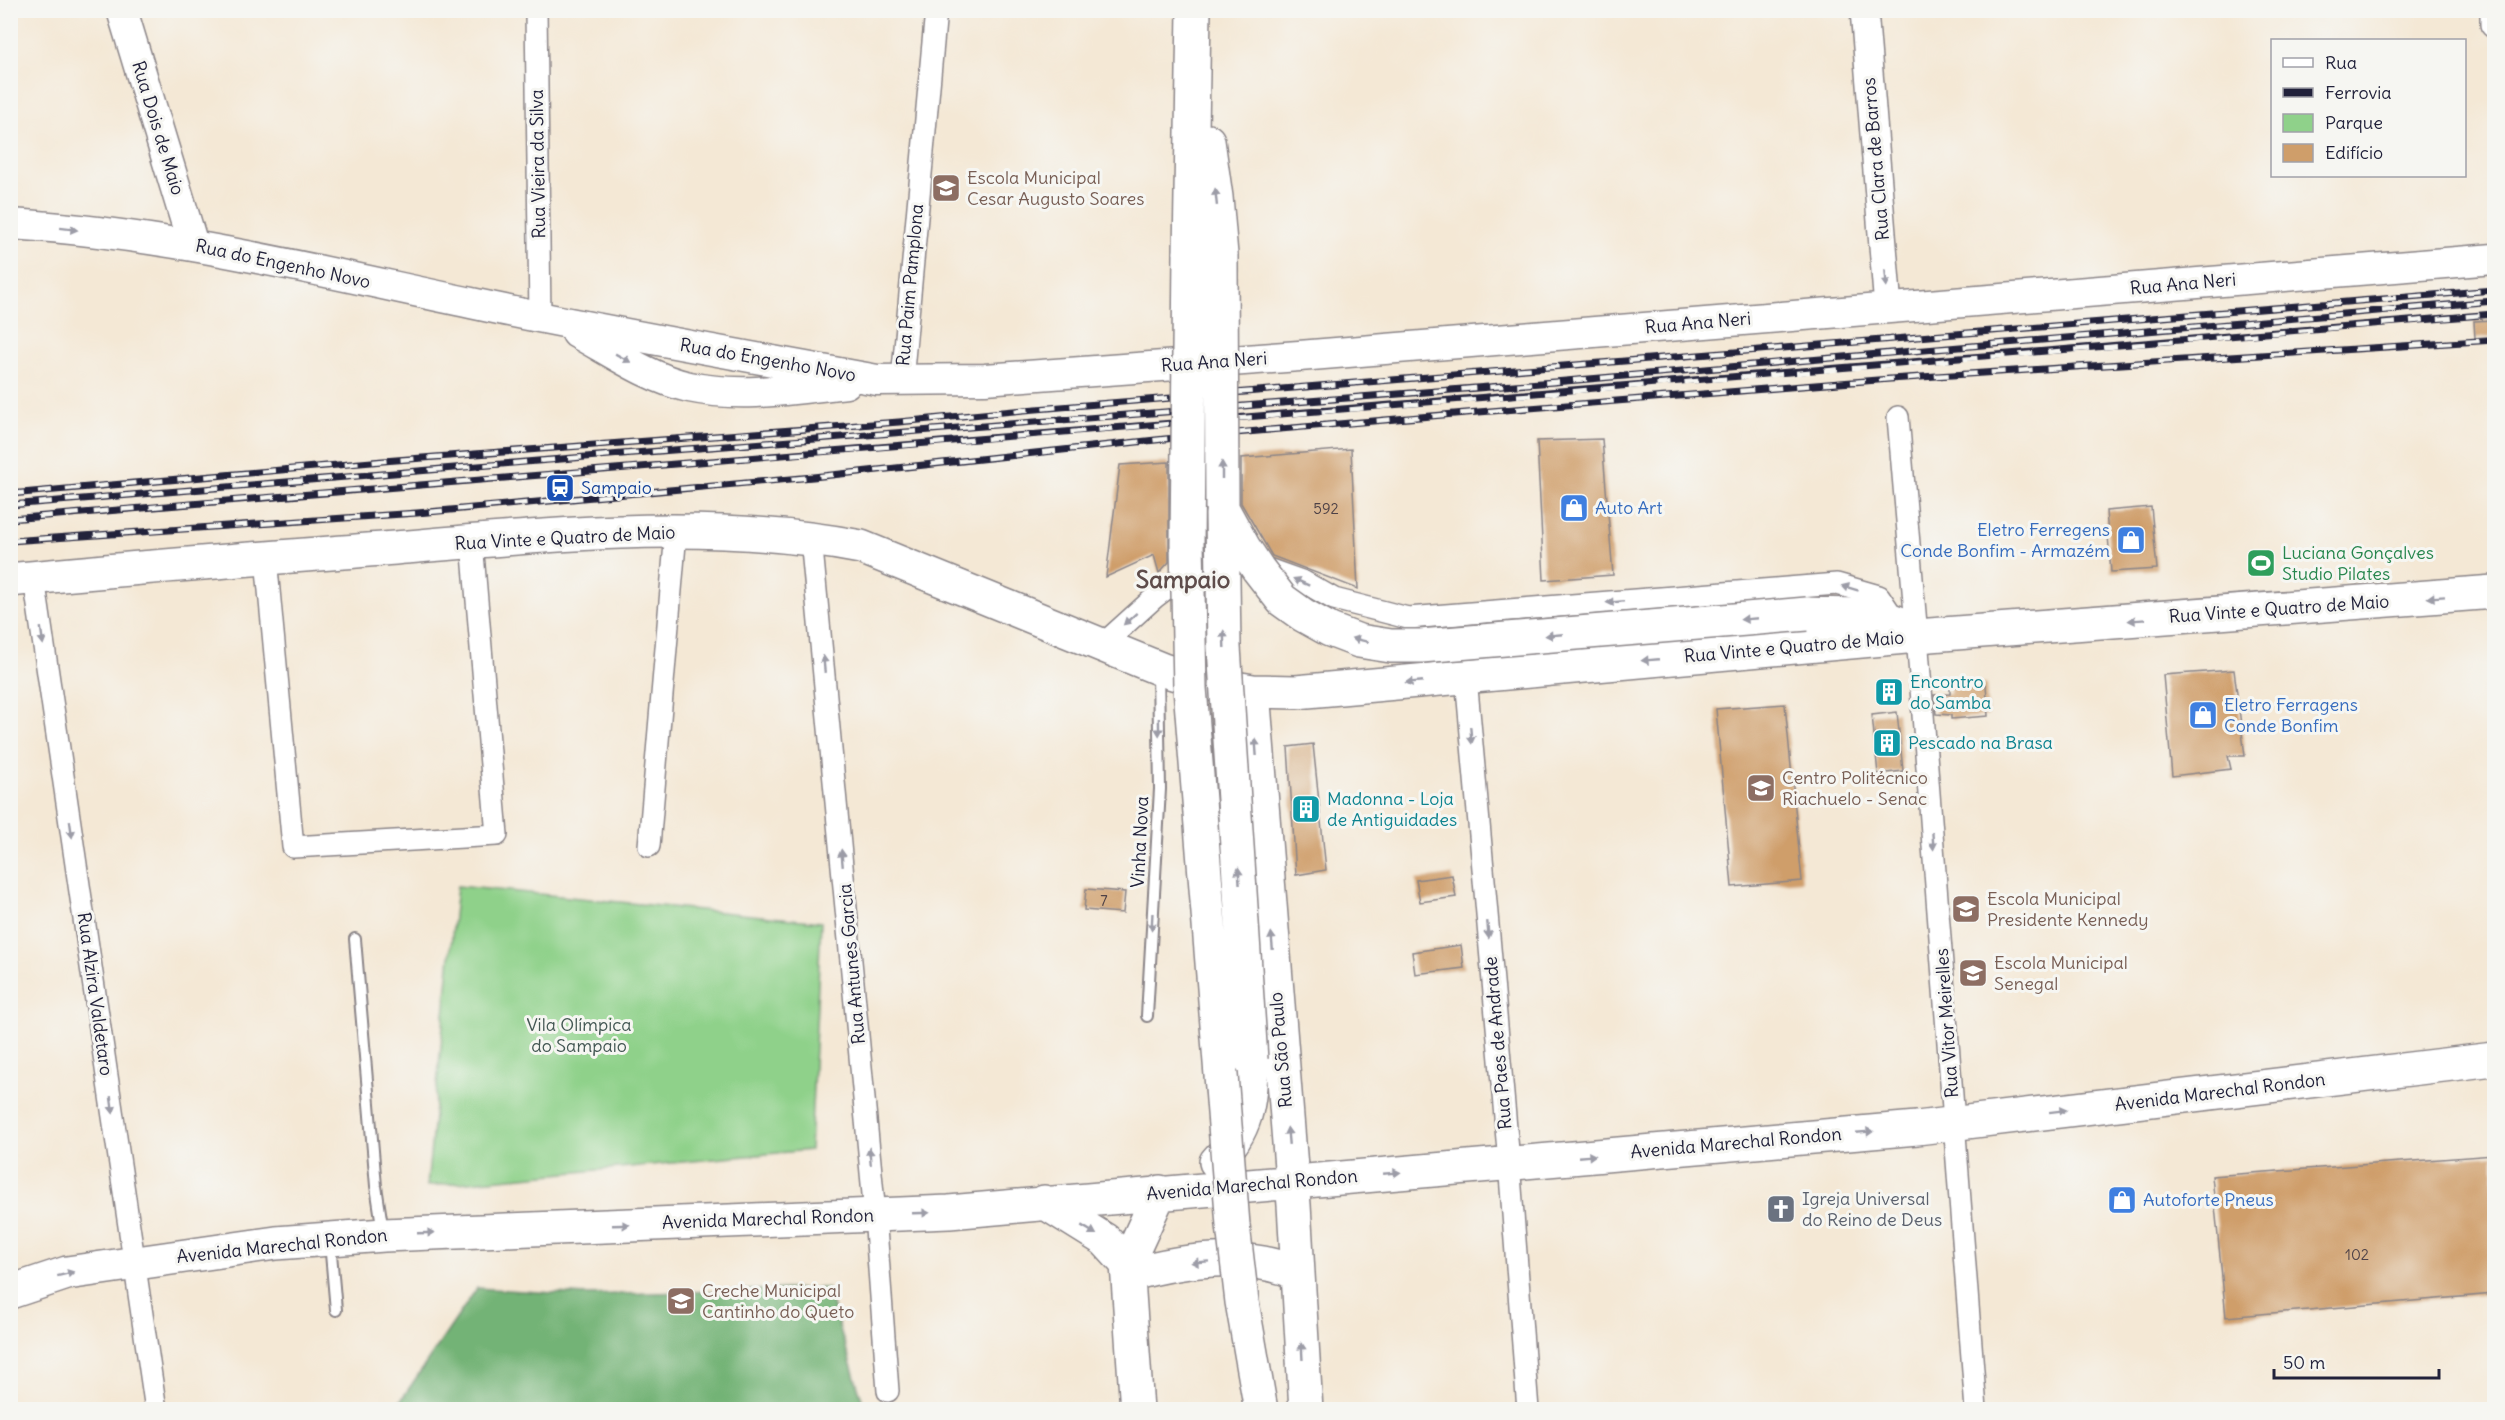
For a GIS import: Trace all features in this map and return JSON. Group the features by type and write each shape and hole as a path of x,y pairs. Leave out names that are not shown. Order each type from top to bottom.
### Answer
{"main road":[{"name":"Rua Dois de Maio","path":"122,10 194,245"},
{"path":"1194,10 1193,69 1210,152 1187,624 1192,741 1233,1225 1244,1311 1261,1410"},
{"name":"Rua do Engenho Novo","path":"10,224 41,225 194,245 546,319 889,381"},
{"path":"1137,1410 1128,1270 1168,1192 1203,1176 1234,1140 1245,1118 1251,1097 1251,1060 1224,647 1222,508 1205,255"},
{"name":"Rua Ana Neri","path":"889,381 985,379 1287,357 2494,259"},
{"name":"Rua do Engenho Novo","path":"546,319 639,367 688,387 721,392 757,393 889,381"},
{"path":"1222,508 1244,548 1282,600 1330,630 1359,641 1391,646 1421,646 1807,614 1868,616 1906,628"},
{"name":"Rua Vinte e Quatro de Maio","path":"22,579 472,542 676,532 736,532 811,538 861,548 1158,668 1210,684 1253,691 1296,692 1466,677 1906,628 2494,592"},
{"name":"Rua São Paulo","path":"1253,691 1292,1182 1306,1410"},
{"name":"Avenida Marechal Rondon","path":"10,1292 68,1273 276,1243 384,1235 949,1212 1955,1124 2494,1059"},
{"path":"1044,1202 1105,1240 1128,1270"},
{"path":"1128,1270 1178,1263 1228,1260 1268,1263 1298,1273"}],"street":[{"name":"Rua Vieira da Silva","path":"536,10 546,319"},
{"name":"Rua Paim Pamplona","path":"889,381 936,10"},
{"name":"Rua Clara de Barros","path":"1864,10 1888,308"},
{"path":"2493,10 2494,24"},
{"name":"Rua Vitor Meirelles","path":"1898,417 1906,628 1955,1124 1977,1410"},
{"path":"649,846 676,532"},
{"name":"Rua Antunes Garcia","path":"811,538 875,1215 888,1391"},
{"path":"266,558 293,847 497,835 472,542"},
{"name":"Rua Vinte e Quatro de Maio","path":"1101,646 1154,598 1197,565 1237,558 1304,582 1334,599 1408,618 1837,584 1879,596 1906,628"},
{"name":"Rua Alzira Valdetaro","path":"22,579 134,1262 156,1410"},
{"name":"Rua Paes de Andrade","path":"1466,677 1509,1162 1528,1410"}],"lane":[{"name":"Vinha Nova","path":"1147,1016 1160,789 1158,668"},
{"path":"355,939 376,1186 384,1235"},
{"path":"329,1239 336,1310"}],"green space":[{"name":"Vila Olímpica do Sampaio","path":"457,886 821,922 810,1150 427,1186"},
{"path":"477,1288 586,1295 827,1288 865,1409 395,1409"}],"building":[{"path":"2494,320 2494,336 2475,338 2474,321"},
{"name":"Auto Art","path":"1602,439 1613,575 1544,580 1537,441"},
{"path":"1351,449 1358,589 1272,556 1241,503 1241,458"},
{"path":"1169,462 1169,562 1159,573 1154,555 1106,577 1120,465"},
{"name":"Eletro Ferregens Conde Bonfim - Armazém","path":"2151,507 2157,569 2111,572 2106,511"},
{"name":"Eletro Ferragens Conde Bonfim","path":"2234,670 2245,756 2228,756 2231,769 2172,776 2163,675"},
{"path":"1986,684 1988,716 1951,719 1951,715 1936,714 1934,695 1950,694 1950,687"},
{"name":"Centro Politécnico Riachuelo - Senac","path":"1785,704 1802,881 1732,887 1716,709"},
{"name":"Pescado na Brasa","path":"1897,712 1903,771 1878,774 1872,715"},
{"name":"Madonna - Loja de Antiguidades","path":"1313,744 1326,870 1296,875 1288,747"},
{"path":"1452,875 1456,897 1420,902 1416,880"},
{"path":"1086,889 1125,892 1123,913 1084,910"},
{"path":"1461,945 1464,968 1415,974 1412,952"},
{"path":"2494,1155 2494,1294 2226,1317 2212,1176"}],"railway":[{"path":"10,494 383,461 899,422 2494,290"},
{"path":"10,505 634,453 1554,382 2494,301"},
{"path":"10,519 2494,314"},
{"path":"10,541 417,513 813,477 1165,439 1466,413 1890,379 2494,340"}],"place":[{"name":"Escola Municipal Cesar Augusto Soares","path":"946,188"},
{"name":"Sampaio","path":"560,488"},
{"name":"Auto Art","path":"1574,508"},
{"name":"Eletro Ferregens Conde Bonfim - Armazém","path":"2131,540"},
{"name":"Luciana Gonçalves Studio Pilates","path":"2261,563"},
{"name":"Encontro do Samba","path":"1889,692"},
{"name":"Eletro Ferragens Conde Bonfim","path":"2203,715"},
{"name":"Pescado na Brasa","path":"1887,743"},
{"name":"Centro Politécnico Riachuelo - Senac","path":"1761,788"},
{"name":"Madonna - Loja de Antiguidades","path":"1306,809"},
{"name":"Escola Municipal Presidente Kennedy","path":"1966,909"},
{"name":"Escola Municipal Senegal","path":"1973,973"},
{"name":"Autoforte Pneus","path":"2122,1200"},
{"name":"Igreja Universal do Reino de Deus","path":"1781,1209"},
{"name":"Creche Municipal Cantinho do Queto","path":"681,1301"}],"district":[{"name":"Sampaio","path":"1183,580"}]}
